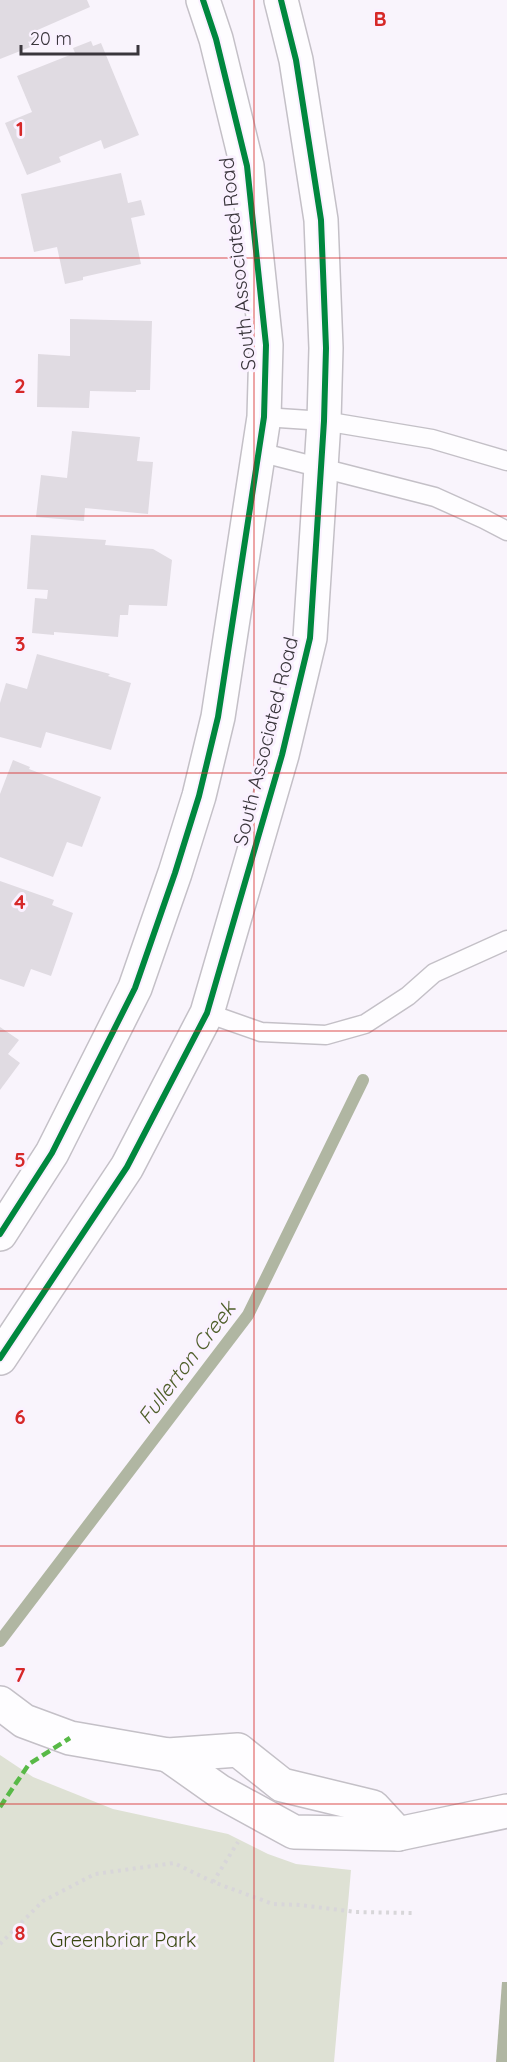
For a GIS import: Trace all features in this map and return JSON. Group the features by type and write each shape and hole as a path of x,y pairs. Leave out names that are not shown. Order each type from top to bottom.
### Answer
{"street":[{"name":"South Associated Road","path":"0,1234 52,1153 135,988 176,873 199,796 218,717 264,417 266,345 247,166 216,39 203,0"},
{"name":"South Associated Road","path":"0,1358 127,1167 207,1012 282,754 310,638 324,421 326,348 321,220 296,60 281,0"},
{"path":"12,1712 70,1738 168,1755 238,1750 282,1785 373,1807 398,1834"},
{"path":"168,1755 219,1791 294,1832 398,1834 507,1811"}],"lane":[{"path":"264,417 324,421 432,439 507,461"},
{"path":"258,452 435,497 507,531"},
{"path":"207,1012 261,1032 326,1035 365,1024 408,996 434,973 507,940"}],"path":[{"path":"213,1882 241,1837"},
{"path":"0,1944 43,1901 95,1874 174,1863 213,1882 273,1904 356,1912 416,1913"}],"green space":[{"name":"Greenbriar Park","path":"0,1755 33,1777 113,1809 228,1834 268,1854 296,1864 351,1870 334,2062 0,2062"}],"shaded area":[{"path":"502,1982 507,1982 507,2062 496,2062"}],"building":[{"path":"0,0 87,0 90,7 33,32 38,44 0,59"},
{"path":"91,41 93,46 101,43 139,135 104,149 101,140 59,157 61,162 27,175 5,123 32,112 17,76 75,53 73,48"},
{"path":"121,173 128,203 141,200 145,215 131,218 141,264 83,277 83,280 65,284 57,247 34,252 21,194"},
{"path":"70,319 152,321 150,390 90,391 89,408 37,407 38,354 70,356"},
{"path":"72,431 140,437 137,461 153,462 148,514 85,508 84,521 36,517 41,475 67,478"},
{"path":"31,535 106,540 105,545 153,549 172,560 167,606 129,605 128,615 120,615 118,637 54,632 54,635 32,633 35,598 47,599 48,590 27,589"},
{"path":"37,654 110,674 108,676 131,683 111,750 46,732 41,748 0,737 0,703 6,683 27,689"},
{"path":"13,760 30,767 29,769 101,797 82,847 67,842 53,877 0,857 0,794"},
{"path":"0,881 54,900 52,905 73,913 51,976 31,969 24,987 0,979"},
{"path":"0,1027 19,1040 8,1054 20,1063 0,1090"}],"waterway":[{"name":"Fullerton Creek","path":"0,1641 248,1315 363,1080"}],"marked path":[{"path":"0,1807 29,1764 70,1738"}],"cycle path":[{"path":"0,1234 52,1153 135,988 199,796 218,717 264,417 266,345 247,166 216,39 203,0"},
{"path":"0,1358 127,1167 207,1013 282,755 310,638 324,421 326,348 321,220 296,60 281,0"}]}
